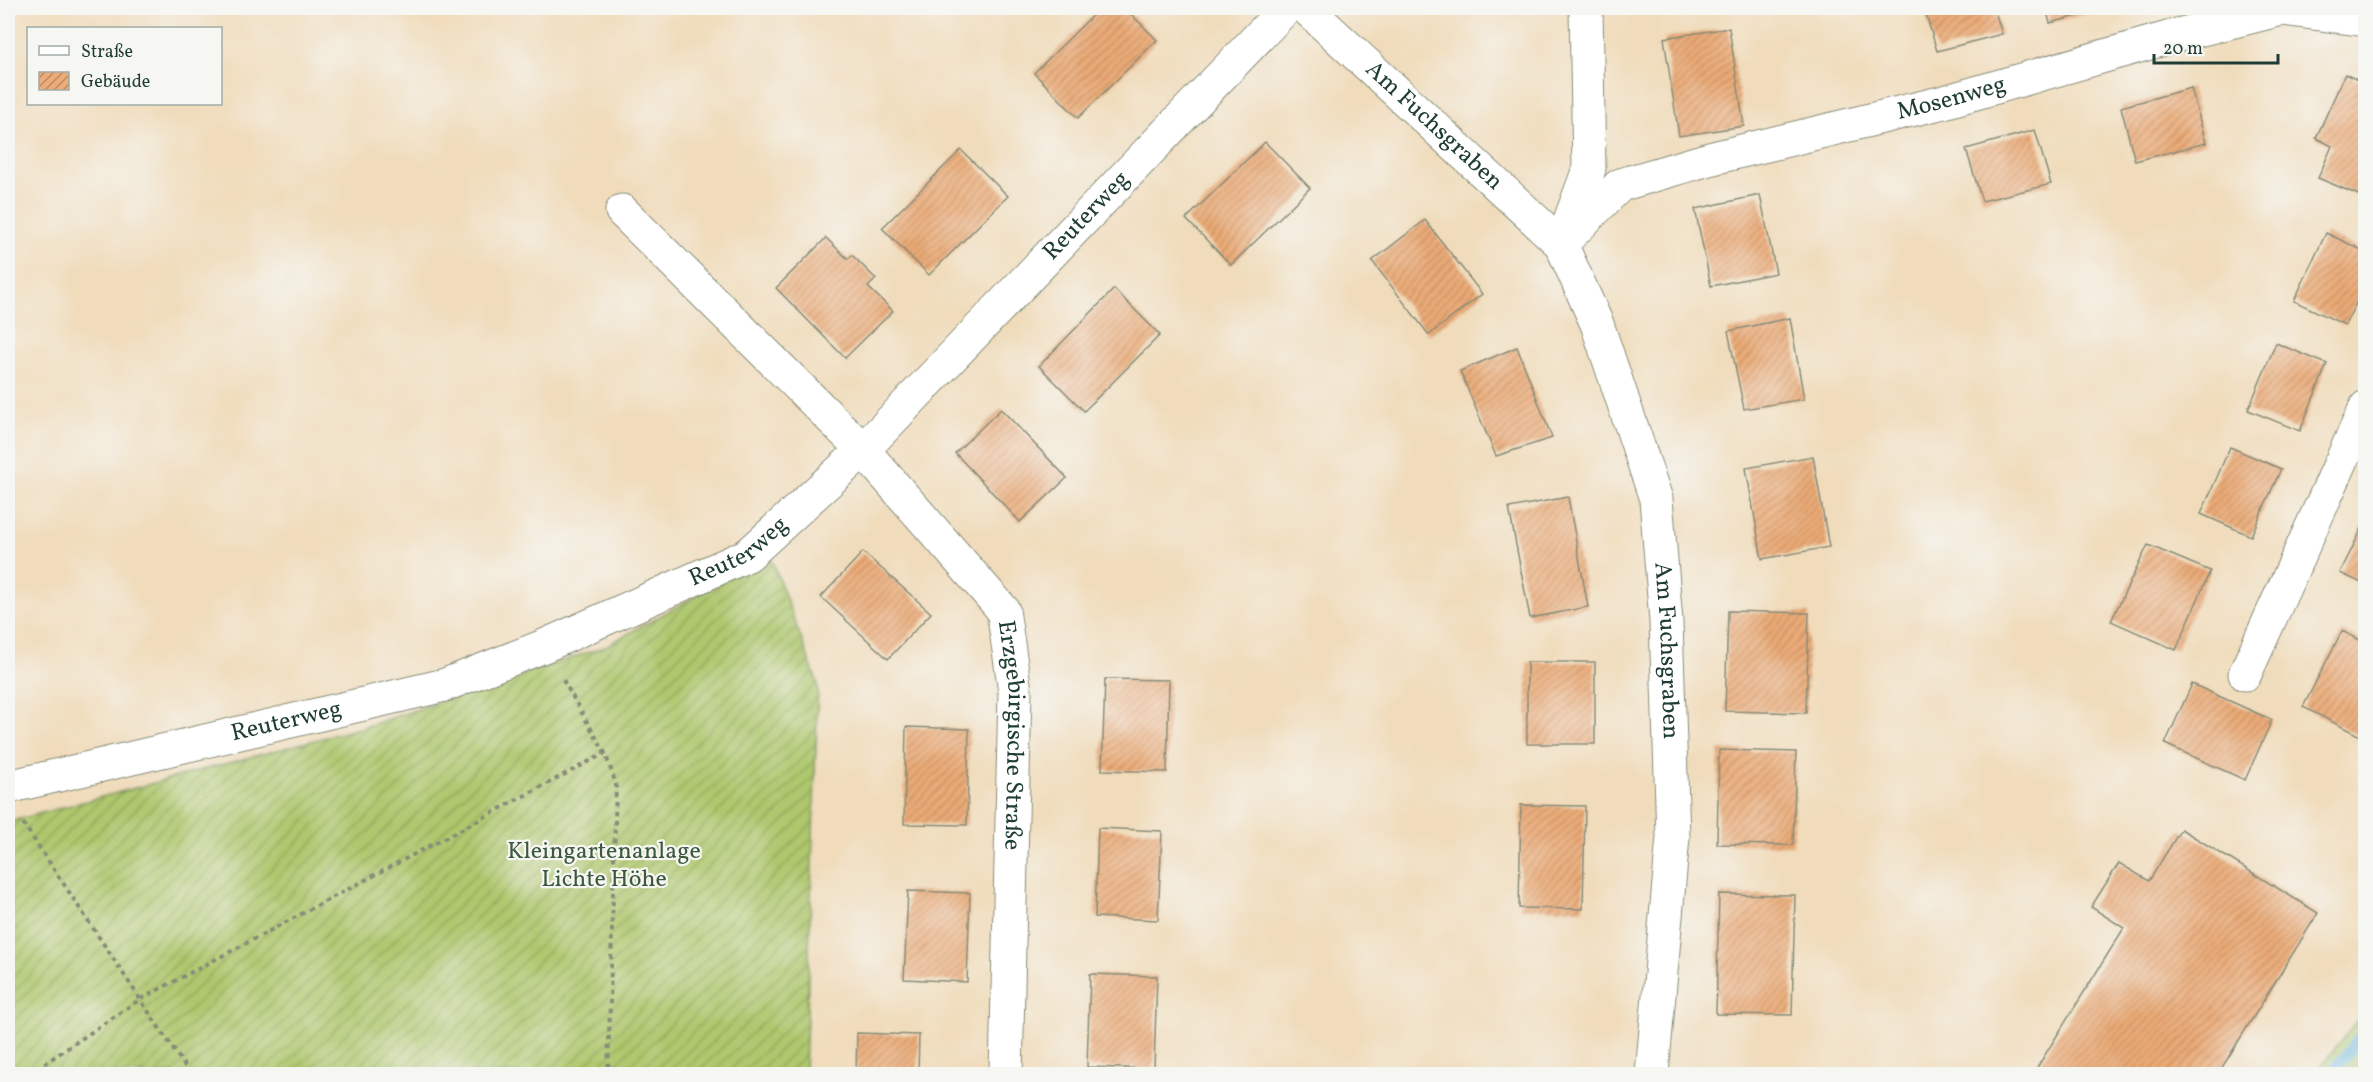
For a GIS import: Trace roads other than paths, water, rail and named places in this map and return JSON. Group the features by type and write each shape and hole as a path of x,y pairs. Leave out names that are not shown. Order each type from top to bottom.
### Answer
{"street":[{"name":"Reuterweg","path":"8,787 445,685 544,646 748,555 863,450 1286,8"},
{"name":"Am Fuchsgraben","path":"1306,8 1561,244 1597,324 1656,499 1666,621 1673,837 1652,1074"},
{"path":"1561,244 1589,169 1586,8"},
{"name":"Mosenweg","path":"1561,244 1620,185 1709,159 1944,102 2178,34 2282,9 2366,20"},
{"name":"Erzgebirgische Straße","path":"622,211 863,450 1003,610 1015,691 1006,1074"},
{"path":"2245,674 2366,407"}],"waterway":[{"path":"2331,1074 2366,1030"}],"park label":[{"name":"Kleingartenanlage Lichte Höhe","path":"604,866"}]}
